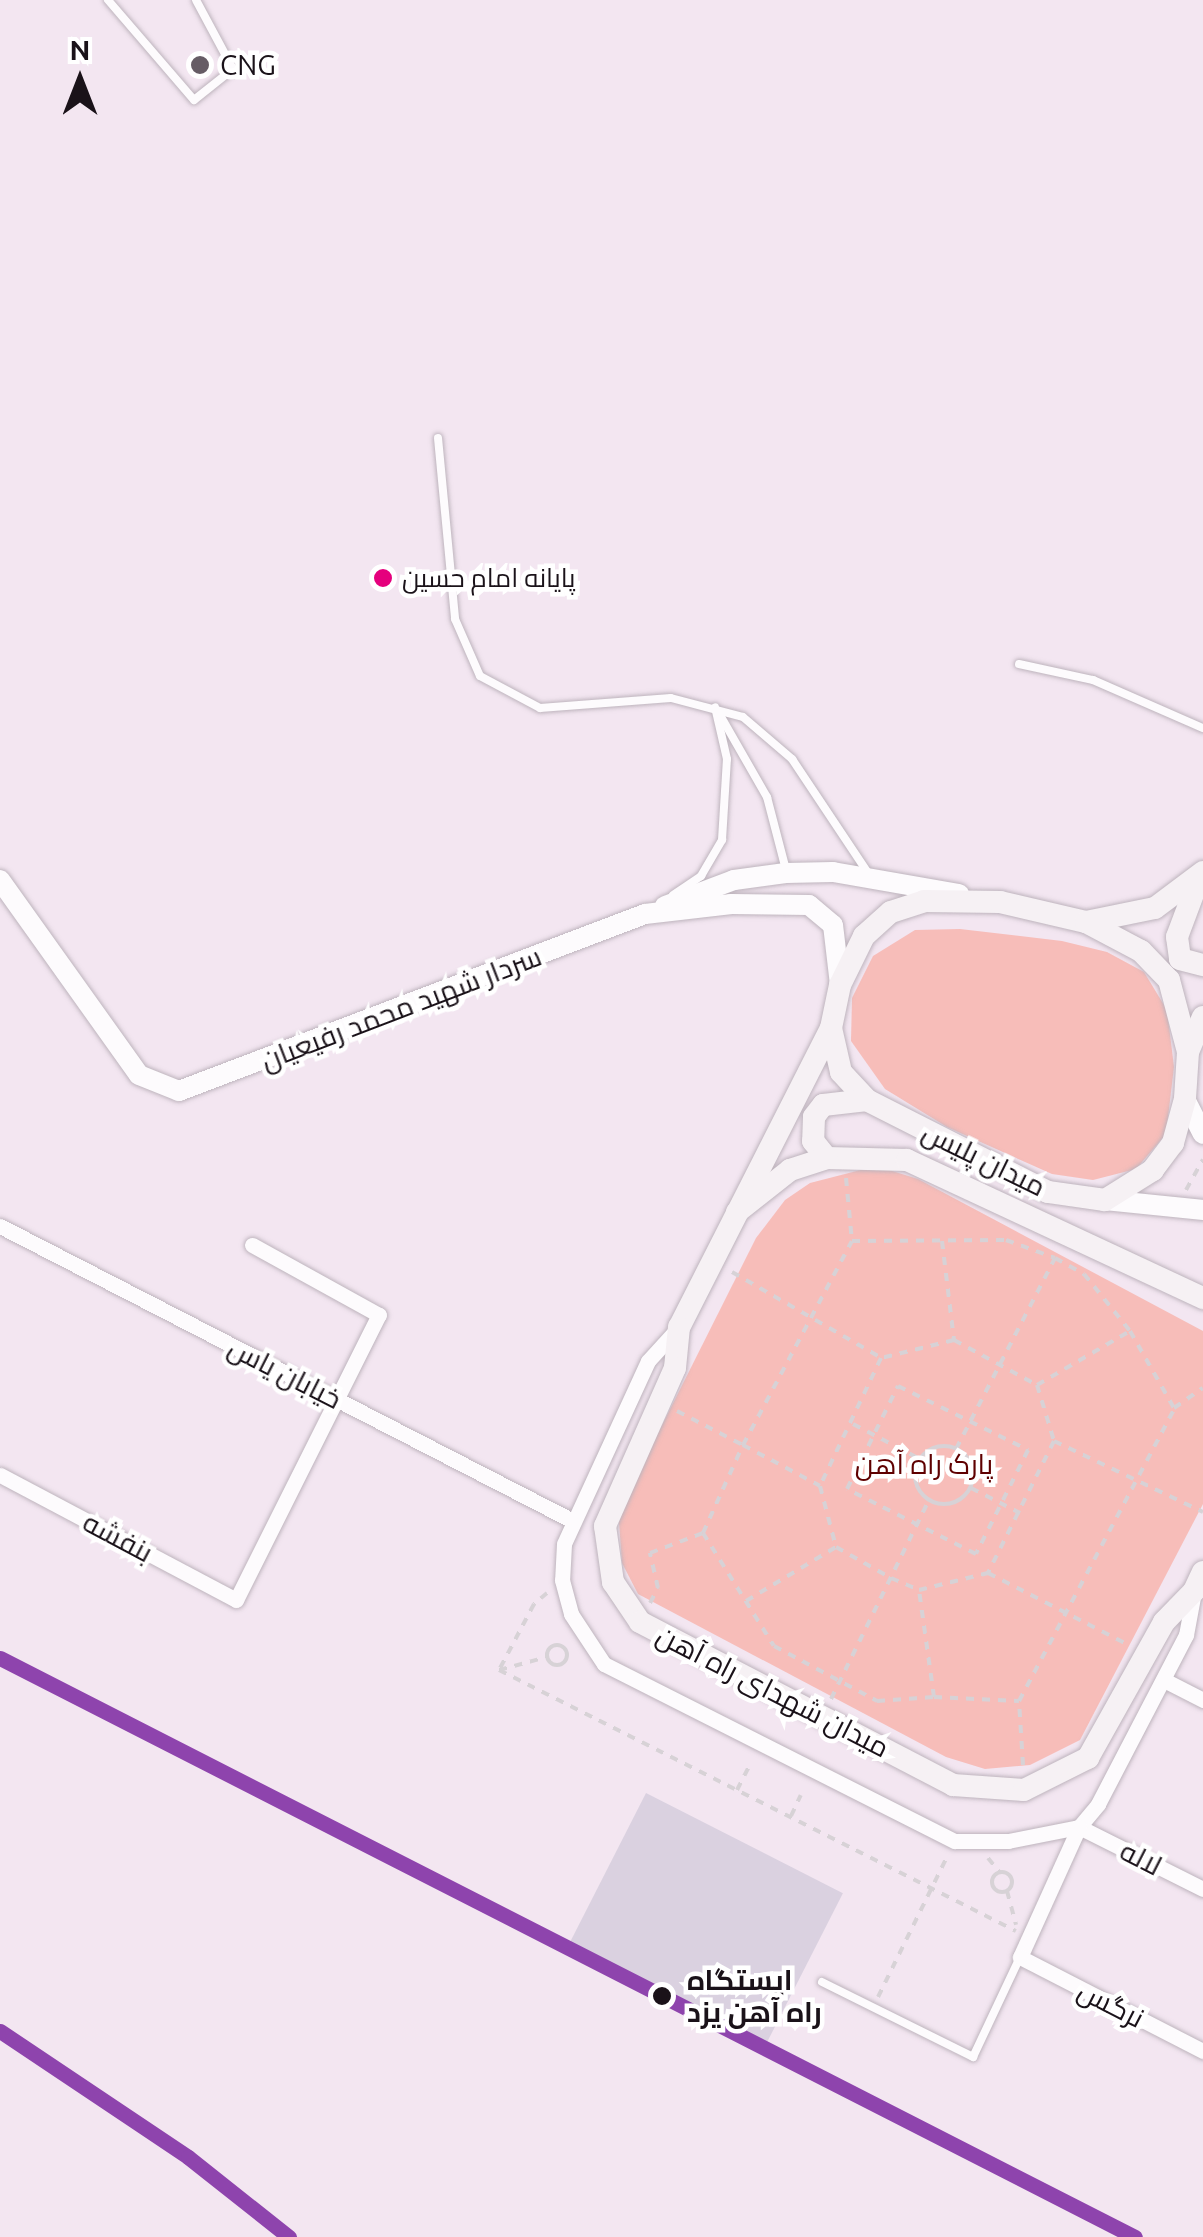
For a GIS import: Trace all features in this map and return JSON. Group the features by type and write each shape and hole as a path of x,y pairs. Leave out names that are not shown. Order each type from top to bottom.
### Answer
{"main road":[{"path":"1086,922 1156,908 1200,876"},
{"path":"1200,876 1177,938 1180,958 1203,965"},
{"name":"میدان پلیس","path":"924,901 1000,902 1086,922 1141,950 1169,980 1188,1052 1185,1099 1173,1143 1154,1170 1105,1200 1048,1192 867,1100 840,1072 831,1028 840,985 864,936 891,912 924,901"},
{"path":"1188,1052 1203,1017"},
{"name":"میدان شهدای راه آهن","path":"831,1028 730,1218 679,1327 676,1368 605,1526 613,1582 640,1622 953,1784 1024,1790"},
{"path":"836,1158 813,1141 814,1117 823,1104 867,1100"},
{"path":"730,1218 790,1170 836,1158 907,1160 1060,1247 1203,1298"},
{"path":"1024,1790 1088,1758 1164,1622 1199,1582"}],"street":[{"path":"645,914 716,886 786,873 871,878 1000,902"},
{"name":"سردار شهید محمد رفیعیان","path":"0,880 138,1075 180,1091 645,914 731,904 810,905 833,924 840,985"},
{"path":"1185,1099 1203,1134"},
{"path":"1105,1200 1179,1204 1203,1210"},
{"name":"خیابان یاس","path":"0,1226 570,1520"},
{"path":"252,1245 379,1315 338,1400"},
{"path":"679,1327 648,1361 570,1520 562,1580 572,1614 604,1664 955,1842 1008,1842 1079,1827"},
{"name":"بنفشه","path":"0,1474 236,1600 338,1400"},
{"path":"1020,1957 1079,1827 1098,1804 1186,1635 1199,1582"},
{"path":"1164,1680 1203,1700"},
{"name":"لاله","path":"1079,1827 1203,1889"},
{"name":"نرگس","path":"1020,1957 1203,2051"}],"lane":[{"path":"108,0 194,100 234,69 196,0"},
{"path":"438,438 455,619 480,676 540,708 670,698 715,706 771,736 871,878"},
{"path":"1018,664 1093,680 1203,728"},
{"path":"715,706 767,796 786,873"},
{"path":"645,914 701,876 722,840 727,759 715,706"},
{"path":"822,1982 974,2057 1020,1957"}],"path":[{"path":"640,1622 658,1588 650,1553 702,1533 806,1318 852,1241 836,1158"},
{"path":"1179,1204 1203,1159"},
{"path":"852,1241 1006,1240 1060,1247 1130,1330 1174,1408"},
{"path":"942,1241 954,1340"},
{"path":"956,1449 1060,1247"},
{"path":"710,1259 881,1358 954,1340 1003,1362 1037,1385 1054,1442 988,1572"},
{"path":"1037,1385 1130,1330"},
{"path":"881,1358 820,1486 836,1546 919,1590 988,1572 1146,1654"},
{"path":"898,1386 1028,1450 976,1554 846,1489 874,1434 898,1386"},
{"path":"1024,1790 1019,1700 1174,1408 1203,1388"},
{"path":"660,1402 820,1486"},
{"path":"852,1423 920,1459"},
{"path":"1054,1442 1203,1512"},
{"path":"938,1446 956,1449 972,1466 970,1487 956,1502 928,1500 914,1477 920,1459 938,1446"},
{"path":"970,1487 1020,1513"},
{"path":"822,1716 928,1500"},
{"path":"702,1533 774,1646 877,1701 934,1697 1019,1700"},
{"path":"746,1601 836,1546"},
{"path":"499,1670 534,1604 562,1580"},
{"path":"919,1590 934,1697"},
{"path":"499,1670 547,1657"},
{"path":"499,1670 1016,1931"},
{"path":"737,1790 748,1768"},
{"path":"790,1816 800,1795"},
{"path":"873,2007 955,1842"}],"green space":[{"path":"960,929 1062,941 1107,952 1144,972 1167,1010 1174,1067 1166,1134 1136,1169 1093,1180 1052,1174 947,1127 885,1089 851,1041 852,998 873,956 915,930"},
{"name":"پارک راه آهن","path":"876,1166 918,1179 1203,1331 1203,1504 1080,1740 1030,1765 985,1769 946,1757 638,1594 622,1563 619,1522 632,1485 756,1238 785,1200 810,1183"}],"building":[{"name":"ایستگاه راه آهن یزد","path":"646,1793 843,1893 767,2043 570,1943"}],"transit line":[{"path":"0,1658 1135,2237"},
{"path":"0,2031 188,2157 289,2237"}],"place":[{"name":"CNG","path":"200,65"},
{"name":"پایانه امام حسین","path":"383,578"},
{"name":"ایستگاه راه آهن یزد","path":"662,1996"}]}
